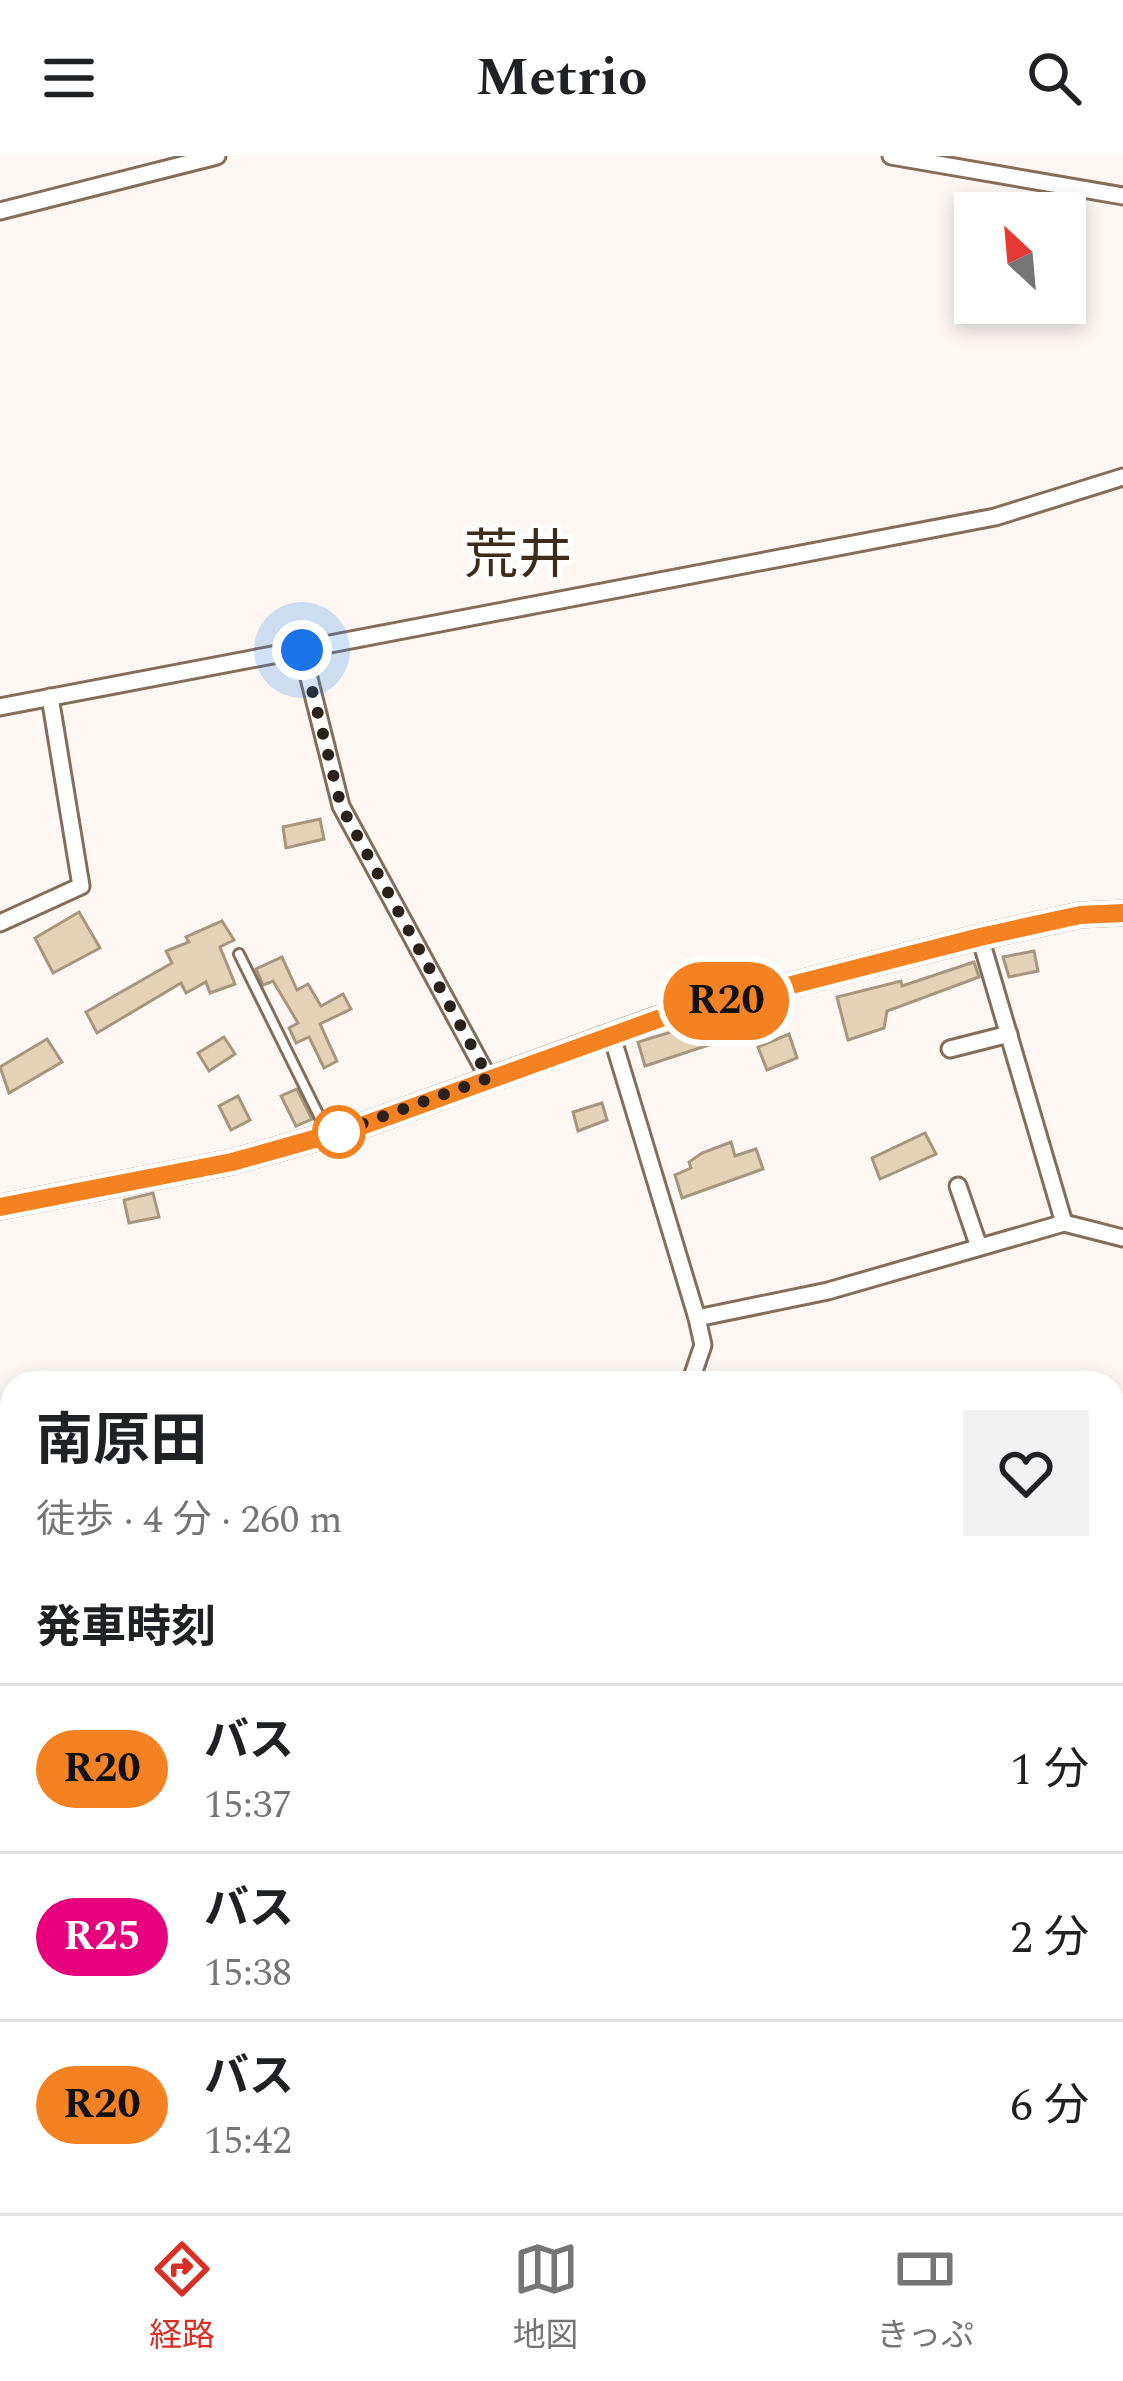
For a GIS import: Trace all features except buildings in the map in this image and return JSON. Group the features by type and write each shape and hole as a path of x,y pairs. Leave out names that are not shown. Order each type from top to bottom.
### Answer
{"street":[{"path":"0,212 217,156"},
{"path":"891,156 1123,196"},
{"path":"0,707 995,517 1123,477"},
{"path":"302,650 341,806 489,1078"},
{"path":"0,922 81,886 50,697"},
{"path":"0,1207 169,1177 328,1136 611,1033 980,937 1080,915 1123,913"},
{"path":"980,937 1064,1222"},
{"path":"611,1033 697,1318 703,1345 694,1371"},
{"path":"950,1049 1009,1034"},
{"path":"958,1186 979,1247"},
{"path":"697,1318 827,1291 1064,1222 1123,1238"}],"lane":[{"path":"238,954 328,1136"}],"bus line":[{"name":"R20","path":"0,1207 232,1162 364,1125 658,1019 980,937 1080,915 1123,913"}],"district":[{"name":"荒井","path":"518,554"}],"route":[{"path":"302,650 341,806 489,1078 328,1136 339,1132"}]}
